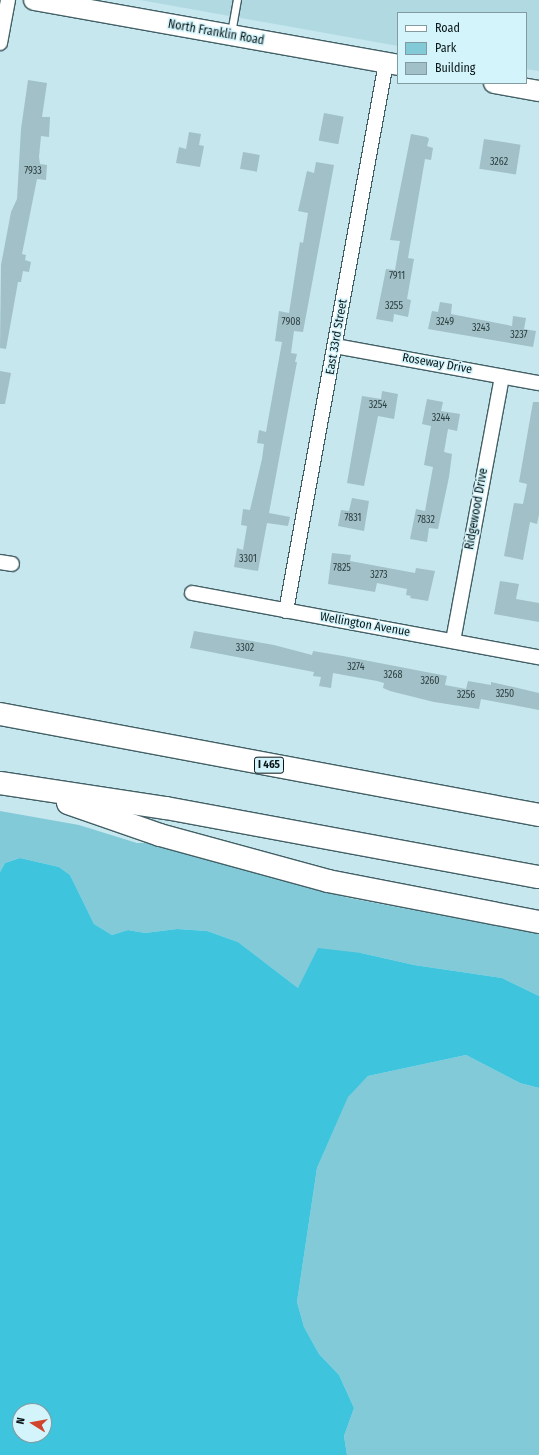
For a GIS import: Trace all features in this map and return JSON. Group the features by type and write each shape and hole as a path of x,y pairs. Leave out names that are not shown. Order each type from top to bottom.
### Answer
{"highway":[{"name":"I 465","path":"0,714 539,815"},
{"path":"8,784 166,808 539,876"},
{"path":"8,784 160,835 328,881 539,922"}],"main road":[{"name":"North Franklin Road","path":"34,0 392,64"},
{"path":"499,84 539,92"}],"street":[{"path":"0,43 8,0"},
{"name":"East 33rd Street","path":"286,611 335,346 392,64"},
{"name":"Roseway Drive","path":"335,346 539,383"},
{"name":"Ridgewood Drive","path":"453,641 502,376"},
{"name":"Wellington Avenue","path":"192,593 539,657"}],"lane":[{"path":"231,36 237,0"}],"shaded area":[{"path":"140,0 539,0 539,71 527,69 527,12 397,12 397,46"},
{"path":"20,858 59,867 70,875 94,924 112,935 128,930 145,933 177,929 207,931 238,942 298,988 318,948 361,953 414,965 502,978 539,996 539,1088 520,1083 466,1055 368,1076 348,1097 317,1168 297,1302 304,1327 319,1354 339,1375 354,1408 344,1436 347,1455 0,1455 0,872 5,863"}],"green space":[{"path":"0,811 79,825 137,843 147,843 349,898 539,934 539,996 502,978 414,965 361,953 298,988 238,942 207,931 177,929 145,933 128,930 112,935 94,924 70,875 59,867 20,858 5,863 0,872"},
{"path":"466,1055 520,1083 539,1088 539,1455 347,1455 344,1436 354,1408 339,1375 319,1354 304,1327 297,1302 317,1168 348,1096 368,1076"}],"building":[{"path":"28,80 47,83 42,117 50,117 49,137 41,136 39,157 40,164 47,165 46,180 37,179 22,254 26,255 25,260 31,262 29,272 23,271 21,282 18,282 6,349 0,348 1,265 11,212 17,199 21,129"},
{"path":"324,113 344,117 338,144 319,140"},
{"path":"189,132 201,134 199,145 204,146 200,167 176,163 179,147 186,149"},
{"path":"411,134 427,137 429,139 427,146 433,148 431,160 425,159 408,258 414,259 407,299 411,300 408,317 394,314 393,322 376,319 386,269 395,270 400,241 390,240"},
{"path":"484,139 521,145 516,174 479,169"},
{"path":"243,152 260,155 257,172 240,169"},
{"path":"316,162 334,165 303,332 294,331 291,353 297,354 295,362 297,362 269,513 290,517 288,526 267,523 258,571 234,567 237,548 243,550 247,526 241,525 243,509 250,510 262,459 264,444 257,443 259,430 266,432 282,342 275,341 279,311 289,313 300,242 303,243 308,213 298,211 307,171 314,173"},
{"path":"440,302 452,304 451,314 512,326 513,316 526,318 524,329 536,331 533,347 428,329 432,311 438,312"},
{"path":"0,371 11,373 5,404 0,404"},
{"path":"382,391 398,394 394,419 378,416 364,486 347,483 362,396 381,399"},
{"path":"427,399 443,402 441,411 460,414 457,431 448,429 444,452 452,454 449,477 438,529 429,528 427,542 410,539 416,509 425,511 433,467 424,465 431,426 422,424"},
{"path":"533,402 539,402 539,515 537,524 530,522 523,560 504,556 514,503 523,504 527,484 519,482"},
{"path":"352,498 369,501 364,531 338,526 341,510 349,511"},
{"path":"332,553 351,555 350,561 415,573 416,568 435,571 428,601 410,598 411,596 406,595 407,589 377,583 375,592 328,584"},
{"path":"500,581 519,584 516,599 539,603 539,622 494,614"},
{"path":"194,631 274,645 312,655 313,651 447,676 445,685 466,689 468,681 491,685 491,682 522,689 539,693 539,710 481,699 479,709 434,702 390,691 383,688 384,683 333,673 331,688 319,686 321,677 313,676 314,672 190,648"}]}
